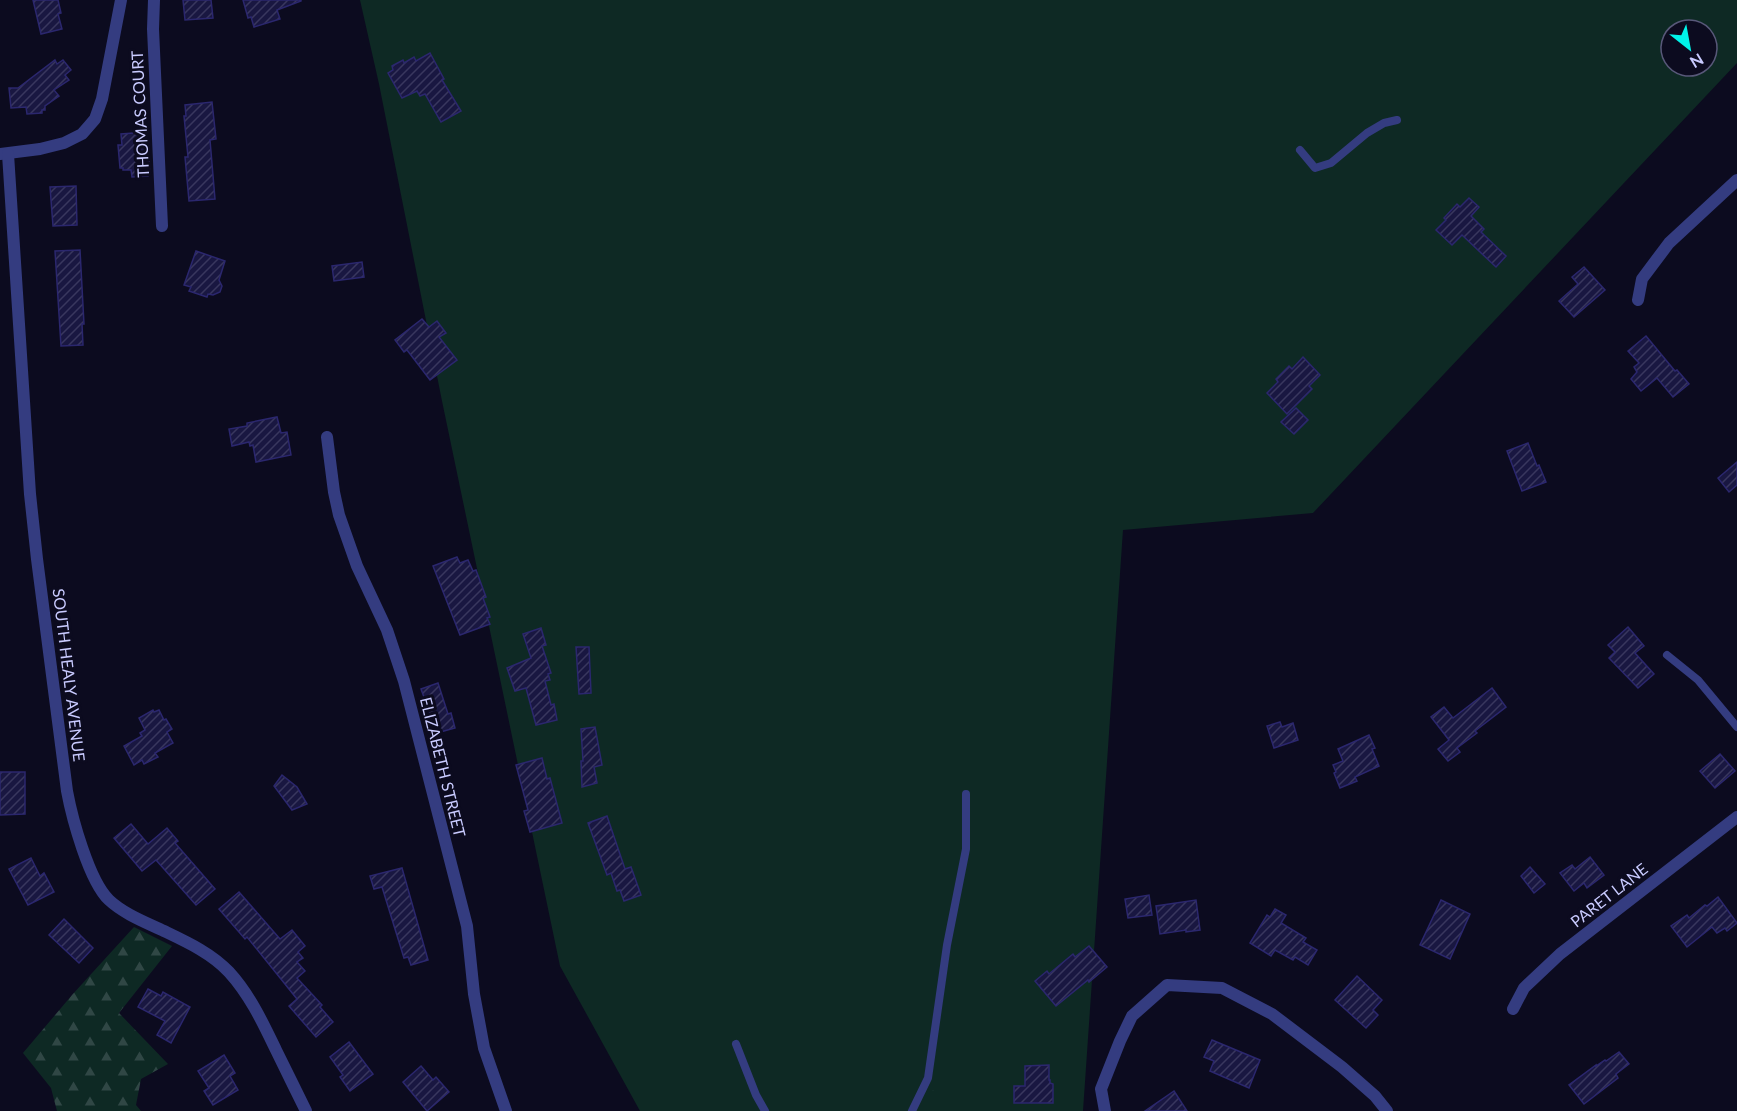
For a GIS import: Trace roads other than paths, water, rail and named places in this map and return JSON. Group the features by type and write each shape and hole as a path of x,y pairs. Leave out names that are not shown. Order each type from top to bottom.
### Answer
{"street":[{"path":"4,154 46,148 73,139 82,134 95,118 102,99 121,0"},
{"name":"THOMAS COURT","path":"154,0 153,29 162,226"},
{"name":"SOUTH HEALY AVENUE","path":"4,154 32,514 67,791 74,823 93,876 107,899 136,918 201,950 228,970 239,983 257,1012 306,1111"},
{"path":"1638,300 1642,279 1669,243 1737,180"},
{"name":"ELIZABETH STREET","path":"327,437 339,515 357,566 387,630 404,681 467,926 474,994 484,1048 506,1111"},
{"name":"PARET LANE","path":"1513,1010 1524,988 1560,954 1737,817"},
{"path":"1105,1111 1101,1089 1132,1016 1167,985 1222,988 1272,1014 1342,1067 1375,1096 1387,1111"}],"lane":[{"path":"1300,150 1316,168 1330,163 1367,132 1384,123 1397,120"},
{"path":"1667,655 1698,680 1737,727"},
{"path":"912,1111 928,1078 947,945 966,849 966,794"},
{"path":"736,1044 756,1095 765,1111"}]}
